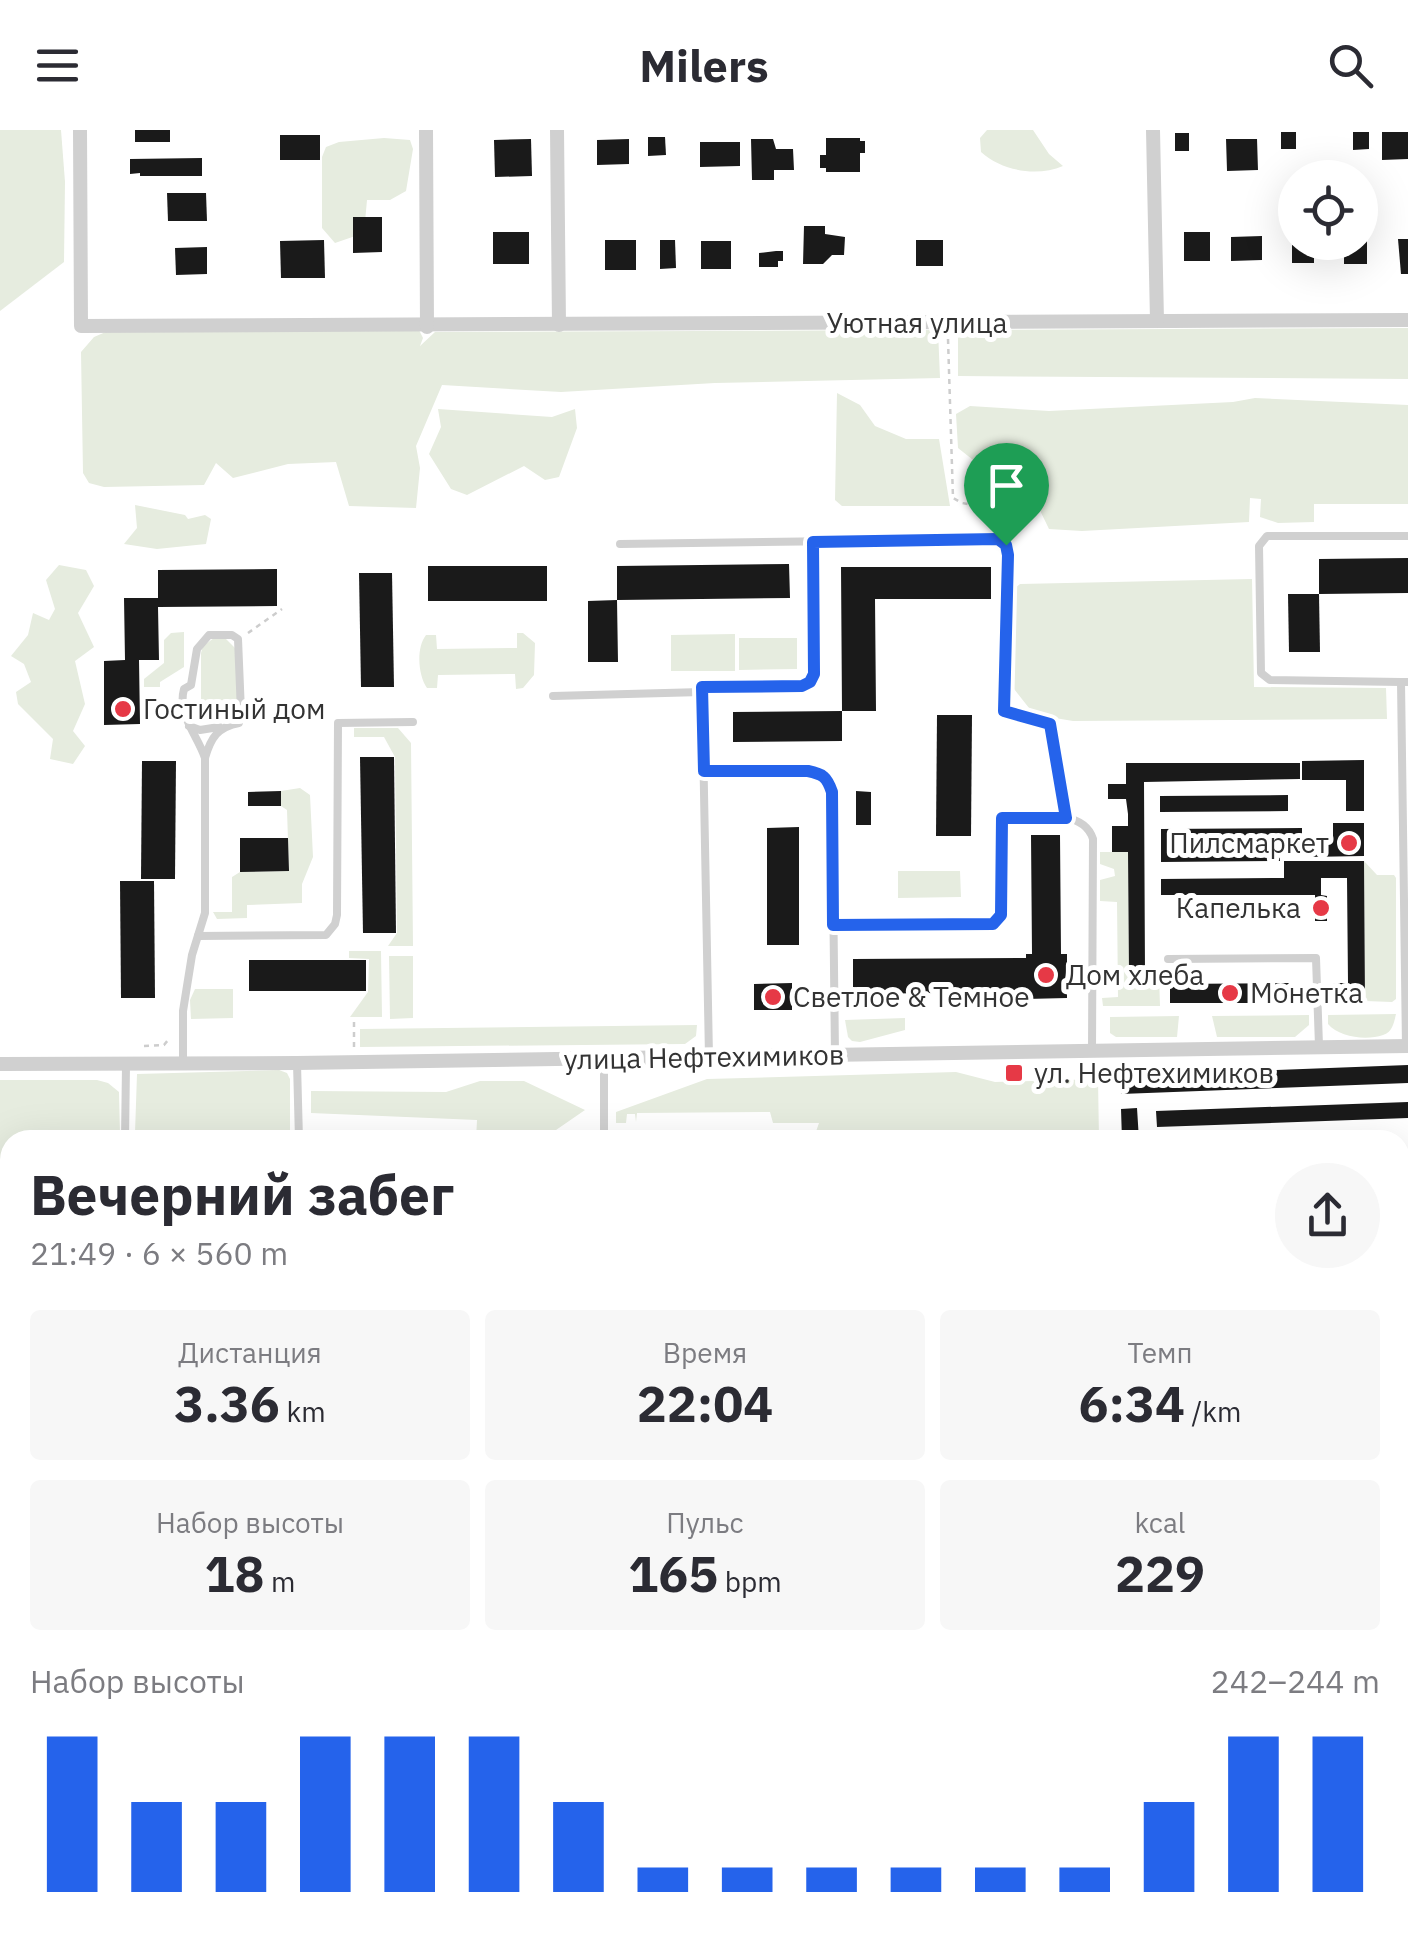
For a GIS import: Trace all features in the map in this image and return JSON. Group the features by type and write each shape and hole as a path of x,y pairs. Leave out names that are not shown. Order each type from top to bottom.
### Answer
{"street":[{"name":"Уютная улица","path":"80,130 81,326 1408,320"},
{"path":"426,130 427,327"},
{"path":"557,130 559,325"},
{"path":"1153,130 1156,321"},
{"name":"улица Нефтехимиков","path":"0,1064 129,1054 183,1061 297,1063 1407,1046"}],"lane":[{"path":"1407,1046 1405,682 1270,680 1261,672 1259,546 1268,536 1408,536"},
{"path":"620,544 998,539 1006,545 1004,711 1050,724 1066,818"},
{"path":"708,1057 702,687 802,686 810,682 814,674 813,542"},
{"path":"189,726 200,730 239,723 238,639 232,635 210,634 200,642 192,684 184,689 182,697 183,711 189,726 205,758"},
{"path":"553,696 702,692"},
{"path":"198,936 326,934 337,915 338,723 413,722"},
{"path":"183,1061 182,1011 205,913 205,758 210,741 222,727"},
{"path":"704,771 808,771 822,774 828,780 832,792 835,1055"},
{"path":"833,925 993,924 1001,915 1002,818 1080,820 1090,828 1093,839 1092,1051"},
{"path":"1168,959 1316,958 1319,1048"},
{"path":"125,1130 129,1054"},
{"path":"604,1058 604,1130"},
{"path":"297,1063 299,1130"}],"path":[{"path":"948,323 954,498 1000,510 1009,520 1006,545"},
{"path":"238,639 282,609"},
{"path":"354,1022 354,1050"},
{"path":"129,1054 164,1045 173,1035"}],"shaded area":[{"path":"0,130 61,130 65,182 64,262 0,311"},
{"path":"987,130 1033,130 1049,154 1063,166 1031,171 999,164 981,152 980,138"},
{"path":"384,138 410,140 413,149 406,191 390,200 367,200 364,233 335,243 322,228 322,157 326,147"},
{"path":"414,320 423,338 420,346 435,332 938,330 940,378 715,383 561,392 442,385 416,446 420,468 416,508 349,506 336,462 288,464 233,478 216,463 204,485 104,487 89,483 83,473 81,352 94,337 108,331"},
{"path":"1408,328 1408,379 958,376 958,330"},
{"path":"837,393 860,405 875,426 906,439 939,439 950,506 842,506 835,500"},
{"path":"1255,398 1408,405 1408,504 1314,504 1314,522 1278,523 1260,517 1261,499 1250,498 1249,522 1082,531 1049,529 1033,496 1007,487 958,448 956,414 970,406 1049,411"},
{"path":"438,409 552,417 575,409 577,428 559,477 545,480 524,466 467,495 451,489 429,454 441,427"},
{"path":"135,505 185,515 188,519 205,515 211,519 206,544 157,549 124,544 137,528"},
{"path":"59,565 86,570 94,586 78,613 94,647 75,661 85,704 73,731 85,746 73,764 50,759 53,739 18,704 16,692 31,682 24,664 11,656 28,635 33,613 49,620 55,609 46,580"},
{"path":"1252,579 1254,687 1386,688 1387,719 1073,721 1029,708 1014,689 1014,589 1020,584"},
{"path":"184,632 184,667 160,682 160,687 144,687 144,679 164,663 164,640 171,633"},
{"path":"517,633 535,643 534,675 523,688 516,689 515,674 438,675 437,688 427,688 419,662 426,635 436,635 437,649 517,648"},
{"path":"735,634 735,671 671,671 671,635"},
{"path":"214,638 226,639 235,648 238,702 201,702 201,653 203,646"},
{"path":"739,638 797,638 797,669 739,670"},
{"path":"354,728 398,728 411,743 413,946 388,946 397,933 395,757 384,737 354,737"},
{"path":"300,788 310,795 313,857 302,884 302,903 247,905 247,918 217,919 213,912 232,912 232,877 240,872 289,871 287,810 281,806 281,791"},
{"path":"1100,852 1128,852 1129,974 1159,975 1160,1006 1103,1006 1102,998 1118,997 1117,902 1100,901 1100,880 1115,876 1114,869 1100,864"},
{"path":"1364,861 1377,875 1396,878 1396,999 1392,1002 1365,1001"},
{"path":"898,871 960,871 961,897 898,898"},
{"path":"349,951 381,951 382,1017 350,1017 368,992 369,959 349,958"},
{"path":"389,956 413,956 413,1018 390,1019"},
{"path":"195,989 233,989 233,1018 191,1019 190,1000"},
{"path":"1396,1014 1389,1032 1376,1037 1346,1035 1328,1024 1328,1015"},
{"path":"1309,1015 1309,1025 1295,1037 1217,1037 1212,1016"},
{"path":"1179,1016 1177,1037 1116,1037 1110,1033 1110,1017"},
{"path":"905,1018 905,1030 860,1042 848,1037 845,1020"},
{"path":"697,1025 696,1036 685,1044 360,1047 360,1029"},
{"path":"279,1070 290,1079 290,1130 135,1130 137,1074"},
{"path":"956,1072 995,1082 1098,1079 1099,1130 817,1130 819,1123 773,1123 770,1112 637,1113 636,1122 635,1114 627,1114 626,1123 616,1123 616,1112 707,1079"},
{"path":"0,1080 97,1080 119,1092 120,1130 0,1130"},
{"path":"480,1081 524,1081 585,1110 556,1130 476,1130 477,1120 311,1113 311,1091 446,1092"}],"building":[{"path":"135,130 170,130 170,142 135,142"},
{"path":"1281,132 1296,132 1296,149 1281,149"},
{"path":"1353,132 1369,132 1369,149 1353,150"},
{"path":"1382,132 1408,132 1408,159 1382,160"},
{"path":"1175,133 1189,133 1189,151 1175,151"},
{"path":"280,135 320,135 320,160 280,160"},
{"path":"648,137 665,137 666,155 648,156"},
{"path":"826,138 865,141 865,153 860,153 860,172 826,172 826,168 820,168 820,155 826,155"},
{"path":"531,139 532,176 495,177 494,140"},
{"path":"629,139 629,164 597,165 597,140"},
{"path":"751,139 773,139 776,149 793,149 794,170 774,170 774,180 752,180"},
{"path":"1226,139 1257,139 1258,170 1227,171"},
{"path":"700,142 740,142 740,166 700,167"},
{"path":"202,158 202,176 130,174 130,159"},
{"path":"167,193 206,193 207,221 168,221"},
{"path":"353,217 382,217 382,252 353,253"},
{"path":"804,226 825,226 825,234 845,237 844,255 832,255 823,264 803,264"},
{"path":"493,232 529,232 529,264 493,264"},
{"path":"1184,232 1210,232 1210,261 1184,261"},
{"path":"1262,236 1262,260 1231,261 1231,237"},
{"path":"1398,239 1408,239 1408,274 1401,274"},
{"path":"324,240 325,278 281,278 280,241"},
{"path":"605,240 636,240 636,270 605,270"},
{"path":"660,240 675,240 676,268 660,269"},
{"path":"916,240 943,240 943,266 916,266"},
{"path":"701,241 731,241 731,269 701,269"},
{"path":"207,247 207,274 176,275 175,248"},
{"path":"783,251 778,267 759,267 759,253"},
{"path":"1292,260 1314,260 1314,263"},
{"path":"1344,260 1367,260 1367,264 1344,264"},
{"path":"1408,558 1408,593 1319,594 1319,559"},
{"path":"789,564 790,598 617,600 617,566"},
{"path":"428,566 547,566 547,601 428,601"},
{"path":"841,567 991,567 991,599 875,599 876,711 842,711"},
{"path":"277,569 277,606 158,607 159,660 139,660 140,724 104,725 104,661 125,660 124,598 158,598 158,570"},
{"path":"359,573 392,573 394,687 361,687"},
{"path":"1288,594 1319,594 1320,652 1289,652"},
{"path":"617,600 618,662 588,662 588,601"},
{"path":"842,711 842,741 733,742 733,712"},
{"path":"937,715 972,715 971,836 936,836"},
{"path":"360,757 394,757 396,933 363,933"},
{"path":"1364,760 1364,811 1346,811 1346,780 1302,780 1302,761"},
{"path":"142,761 176,761 175,879 141,879"},
{"path":"1126,763 1300,763 1300,779 1144,782 1145,974 1129,974 1128,852 1112,852 1112,826 1128,826 1128,814 1126,799 1108,799 1108,784 1126,784"},
{"path":"281,791 281,806 248,806 248,792"},
{"path":"856,791 871,792 871,825 856,825"},
{"path":"1288,795 1288,811 1160,812 1160,796"},
{"path":"1333,823 1364,823 1364,856 1307,857 1307,841 1333,841"},
{"path":"799,827 799,945 767,945 767,828"},
{"path":"1302,828 1302,847 1279,848 1280,861 1161,862 1161,829"},
{"path":"1031,835 1060,835 1061,954 1067,954 1067,998 1026,999 1026,992 853,994 853,959 1026,958 1026,954 1032,954"},
{"path":"240,838 288,838 289,871 240,872"},
{"path":"1284,861 1364,861 1365,1001 1326,1002 1326,983 1348,983 1347,878 1321,878 1321,895 1327,896 1327,921 1315,921 1315,895 1161,895 1161,879 1284,878"},
{"path":"120,881 154,881 155,998 121,998"},
{"path":"249,960 366,960 366,991 249,991"},
{"name":"Светлое & Темное","path":"792,983 792,1010 754,1010 754,984"},
{"name":"Монетка","path":"1289,983 1289,1003 1170,1003 1170,984"},
{"path":"1408,1065 1408,1083 1121,1094 1120,1076"},
{"path":"1408,1102 1408,1118 1157,1127 1156,1111"},
{"path":"1137,1108 1138,1130 1122,1130 1121,1109"}],"place":[{"name":"Гостиный дом","path":"123,709"},
{"name":"Пилсмаркет","path":"1349,843"},
{"name":"Капелька","path":"1321,908"},
{"name":"Дом хлеба","path":"1046,975"},
{"name":"Монетка","path":"1230,993"},
{"name":"Светлое & Темное","path":"773,997"},
{"name":"ул. Нефтехимиков","path":"1014,1073"}],"route":[{"path":"998,539 1006,545 1004,711 1050,724 1066,818 1002,818 1001,915 993,924 833,925 832,792 828,780 822,774 808,771 704,771 702,687 802,686 810,682 814,674 813,542 998,539"}]}
